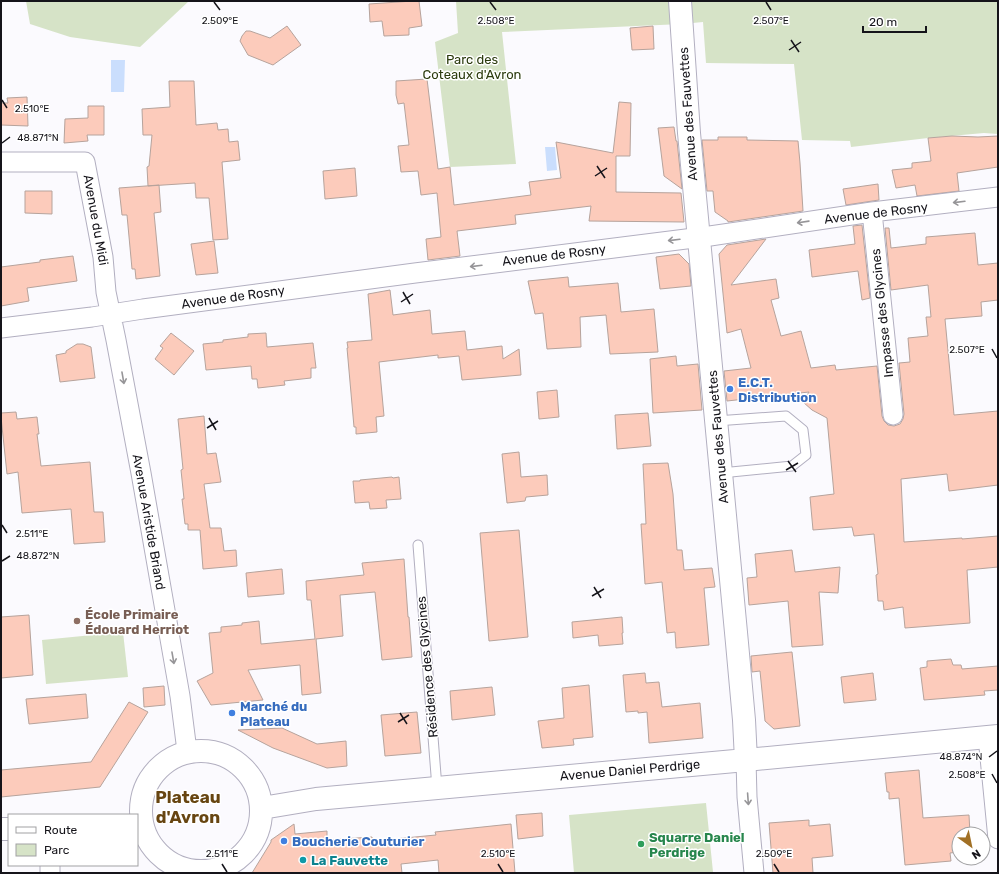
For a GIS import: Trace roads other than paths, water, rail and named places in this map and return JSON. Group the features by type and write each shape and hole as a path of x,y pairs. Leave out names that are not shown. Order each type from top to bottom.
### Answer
{"street":[{"name":"Avenue des Fauvettes","path":"680,1 698,237 744,720 747,797 754,873"},
{"name":"Avenue du Midi","path":"1,162 85,162 103,257 106,292 111,315"},
{"name":"Avenue de Rosny","path":"1,328 111,315 144,309 399,275 698,237 872,212 998,197"},
{"name":"Impasse des Glycines","path":"872,212 893,415"},
{"name":"Avenue Aristide Briand","path":"111,315 141,473 180,696 188,751"},
{"path":"993,736 998,839"},
{"name":"Avenue Daniel Perdrige","path":"262,808 316,799 993,736"},
{"path":"203,750 219,752 231,758 245,770 256,784 262,808 259,830 248,850 230,864 209,872 190,871 171,864 151,846 139,820 141,799 148,779 172,757 188,751 203,750"}],"lane":[{"path":"716,421 786,416 803,430 806,455 792,466 721,472"},
{"name":"Résidence des Glycines","path":"418,546 437,788"}],"water":[{"path":"111,60 125,60 124,92 111,92"},
{"path":"545,147 555,147 557,170 547,171"}],"place":[{"name":"E.C.T. Distribution","path":"730,389"},
{"name":"École Primaire Édouard Herriot","path":"77,621"},
{"name":"Marché du Plateau","path":"232,713"},
{"name":"Boucherie Couturier","path":"284,841"},
{"name":"Squarre Daniel Perdrige","path":"641,844"},
{"name":"La Fauvette","path":"303,860"}],"district":[{"name":"Plateau d'Avron","path":"188,807"}],"park label":[{"name":"Parc des Coteaux d'Avron","path":"472,66"}]}
